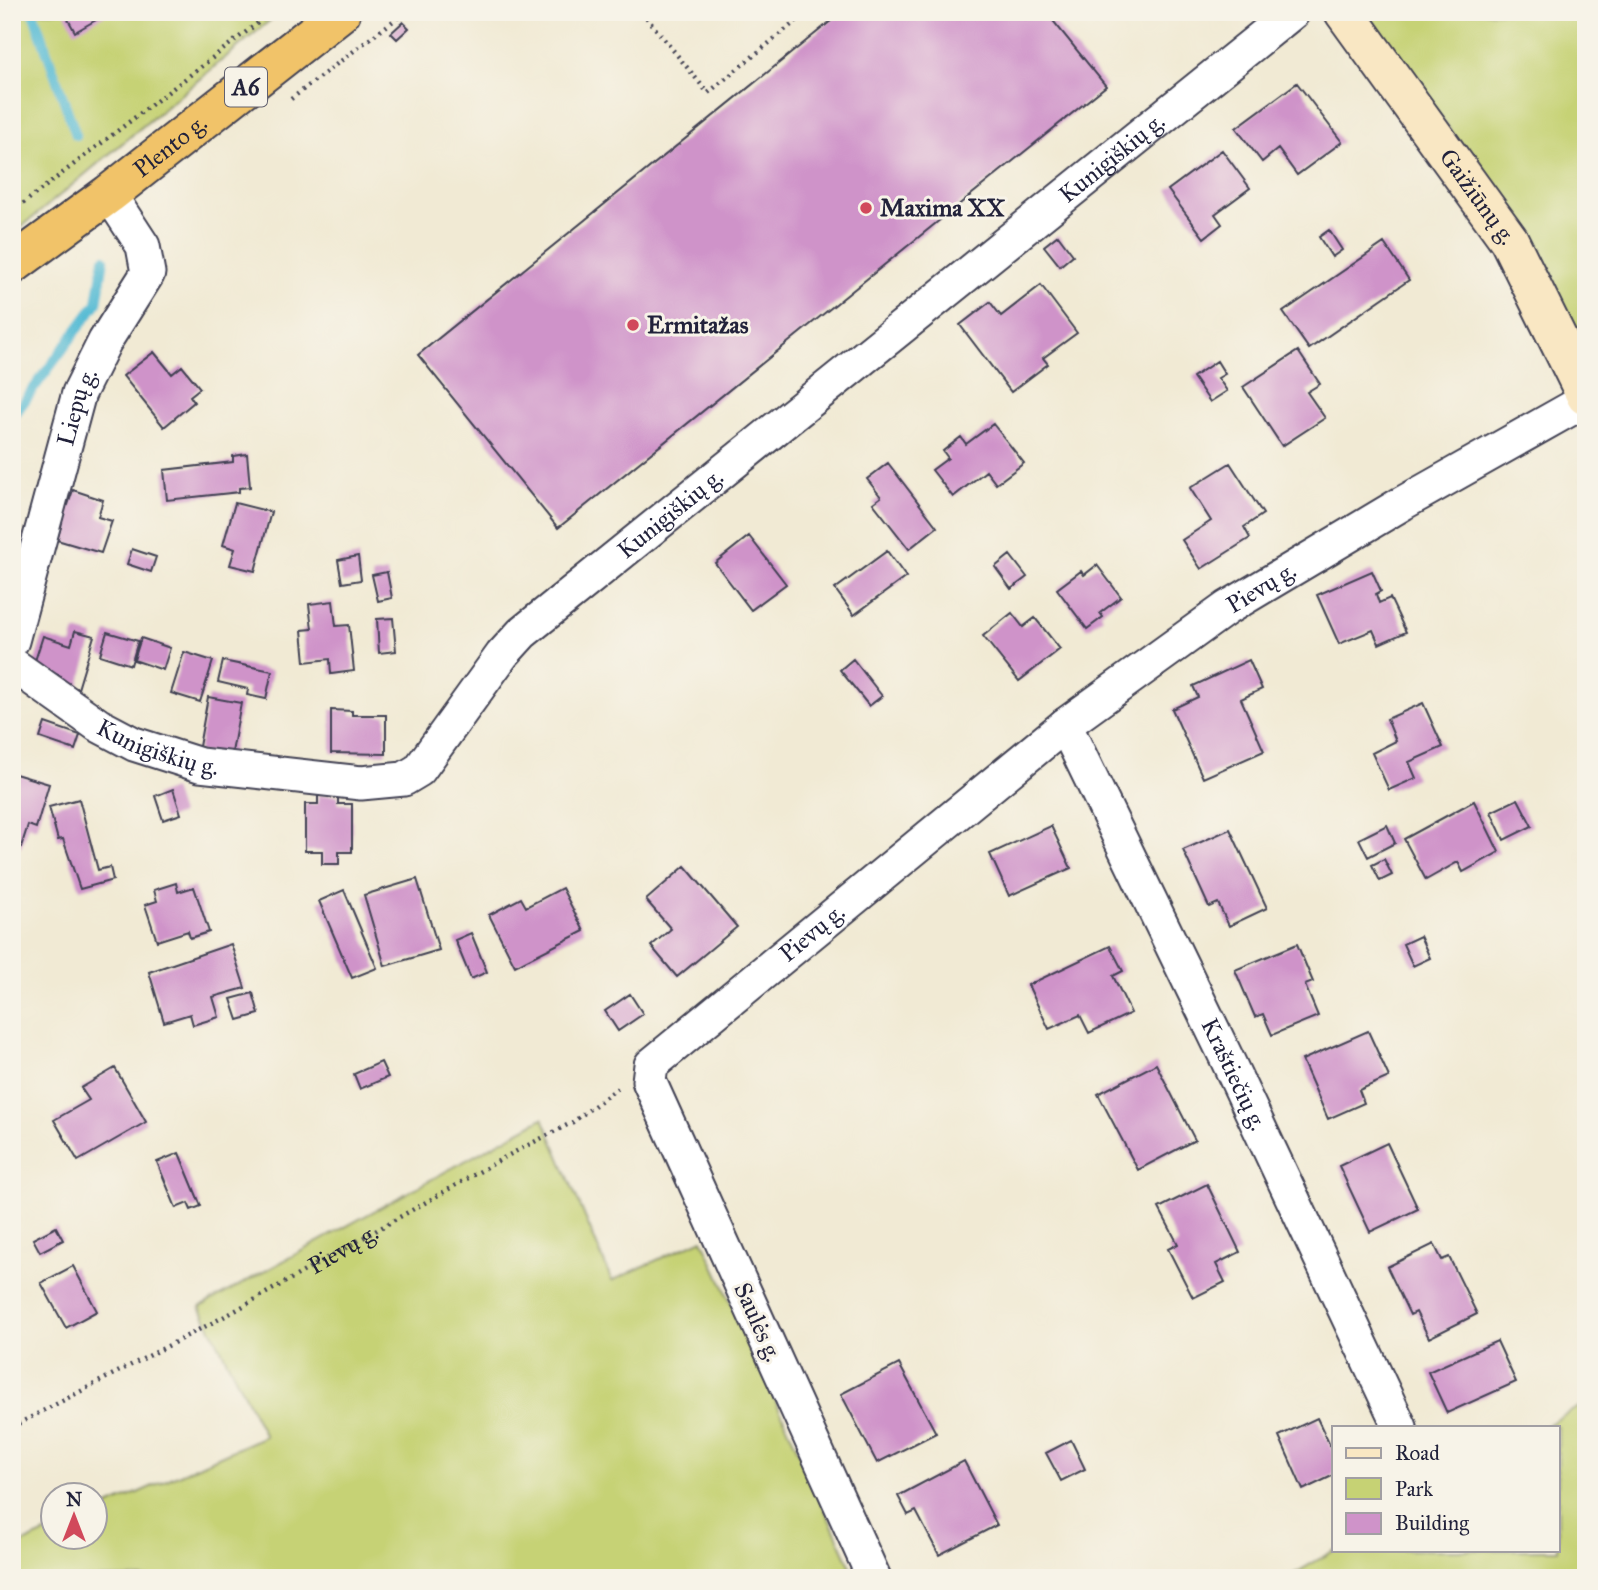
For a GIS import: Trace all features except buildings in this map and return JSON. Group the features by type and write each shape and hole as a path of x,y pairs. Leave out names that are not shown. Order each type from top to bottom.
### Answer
{"highway":[{"name":"Plento g.","path":"12,265 109,194 333,16"}],"main road":[{"name":"Gaižiūnų g.","path":"1344,12 1509,240 1586,398"}],"street":[{"name":"Kunigiškių g.","path":"12,664 98,725 134,744 200,765 361,783 404,779 419,770 502,655 522,633 1293,12"},
{"name":"Liepų g.","path":"12,641 79,393 105,341 148,273 143,246 109,194"},
{"name":"Pievų g.","path":"651,1065 1065,725 1227,608 1586,398"},
{"name":"Kraštiečių g.","path":"1065,725 1226,1057 1400,1426"},
{"name":"Saulės g.","path":"651,1065 649,1082 874,1578"}],"path":[{"path":"12,212 272,12"},
{"path":"283,105 405,12"},
{"path":"642,12 708,93 807,12"},
{"name":"Pievų g.","path":"12,1427 231,1313 507,1156 573,1122 651,1065"}],"green space":[{"path":"12,12 280,12 12,235"},
{"path":"1365,12 1586,12 1586,353 1539,263 1512,220"},
{"path":"543,1118 612,1281 702,1239 856,1578 12,1578 12,1548 38,1536 38,1552 108,1552 108,1506 265,1436 200,1307"},
{"path":"1586,1403 1586,1578 1287,1578 1332,1552 1560,1552 1560,1426 1546,1426"}],"waterway":[{"path":"33,12 76,135"},
{"path":"12,418 97,303 104,259"}],"place":[{"name":"Maxima XX","path":"866,208"},
{"name":"Ermitažas","path":"633,325"}]}
